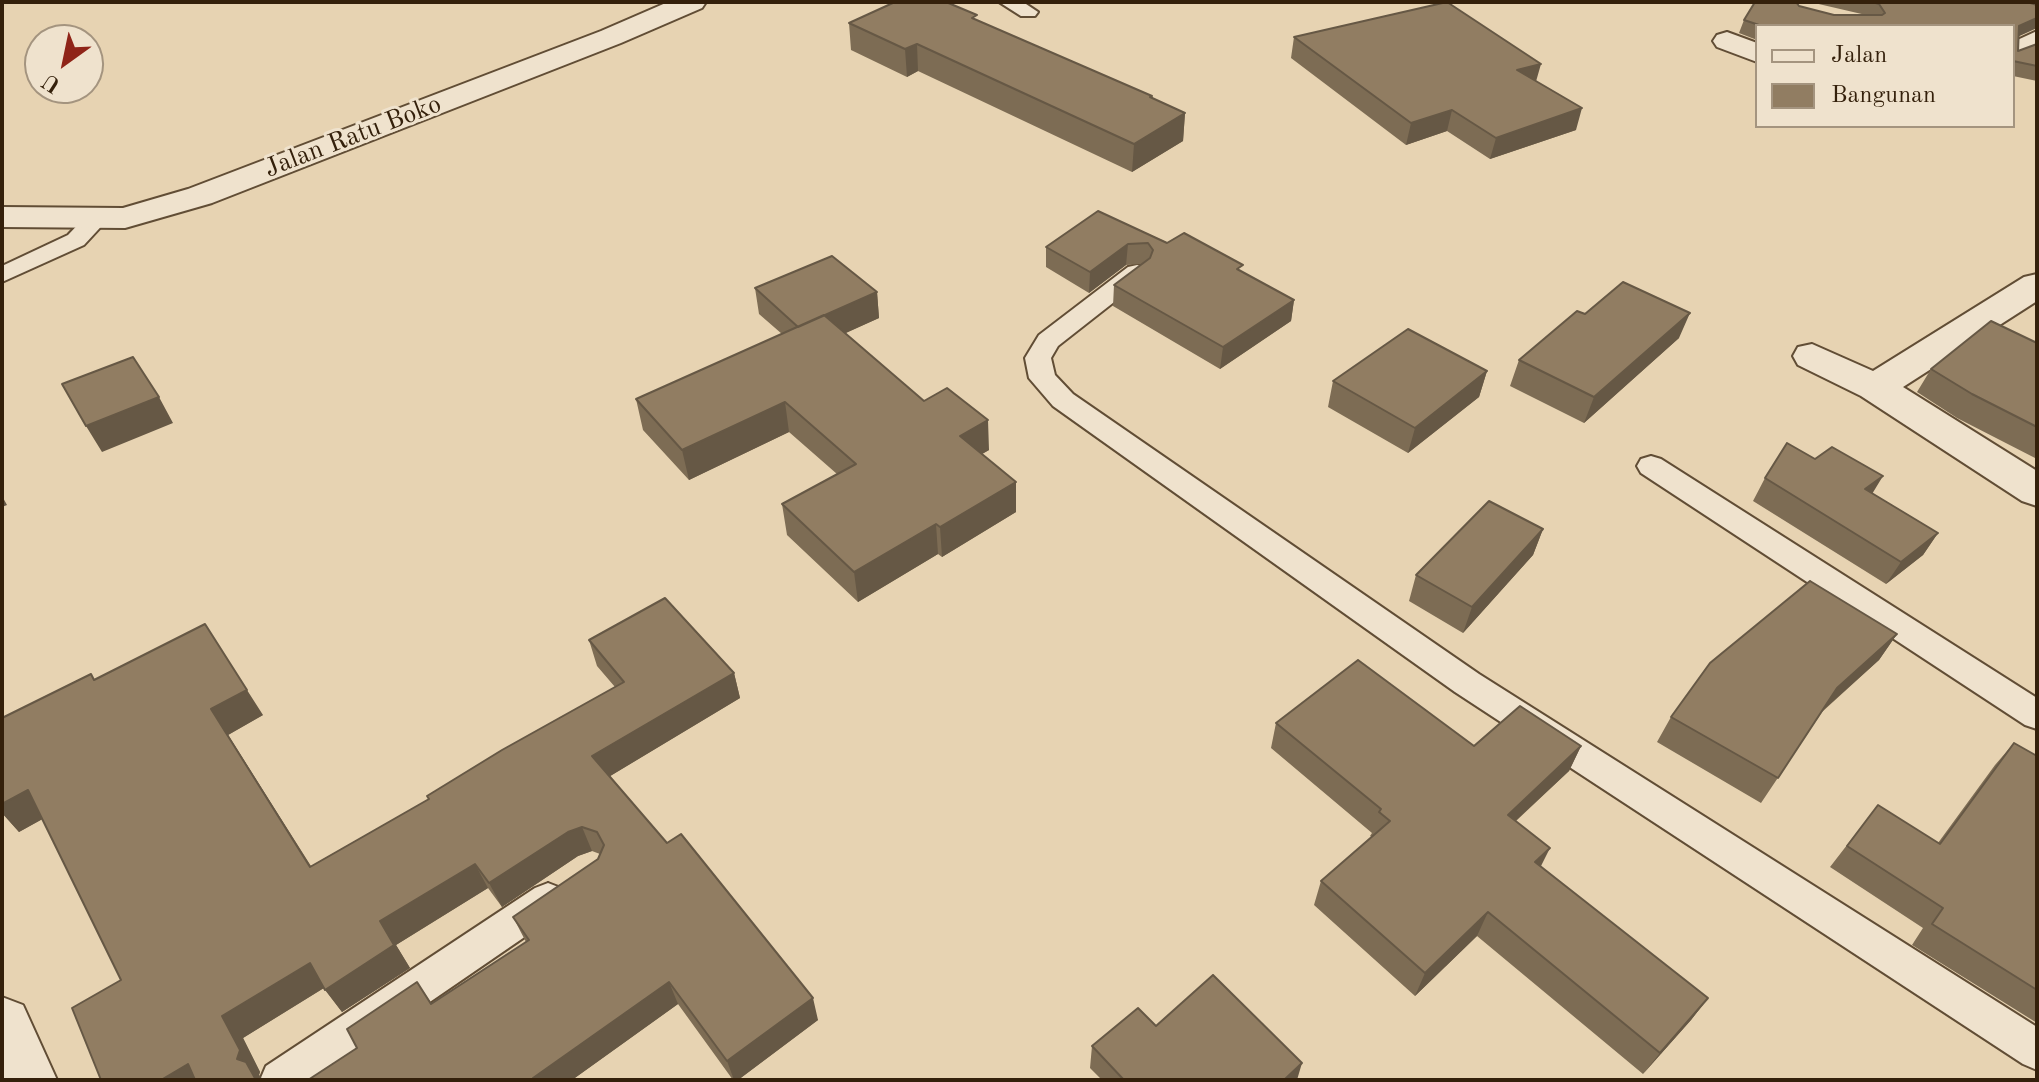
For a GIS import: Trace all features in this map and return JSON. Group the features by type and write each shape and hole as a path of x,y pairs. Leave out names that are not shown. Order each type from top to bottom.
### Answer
{"street":[{"name":"Jalan Ratu Boko","path":"2,217 125,218 200,196 611,37 692,2"},
{"path":"2015,53 2037,40"},
{"path":"1727,41 1755,52"},
{"path":"1875,387 2037,285"},
{"path":"1812,356 1875,387 2037,491"},
{"path":"2,1025 27,1080"}],"lane":[{"path":"1008,2 1028,12"},
{"path":"2,275 76,240 97,218"},
{"path":"1137,272 1048,341 1038,358 1042,378 1063,400 1467,683 2037,1050"},
{"path":"1651,466 2037,715"},
{"path":"281,1080 580,879"}],"building":[{"path":"895,2 946,2 977,15 972,18 1185,113 1134,144 917,44 905,49 849,23"},
{"path":"1447,2 1541,64 1517,70 1582,108 1496,138 1452,110 1411,123 1294,37"},
{"path":"1755,2 1796,2 1799,6 1834,15 1882,15 1885,13 1879,4 1872,2 2027,2 2037,5 2037,18 2019,26 2018,51 2037,44 2037,66 2015,61 2015,24 1756,24 1744,20"},
{"path":"1098,211 1167,243 1184,233 1243,265 1237,269 1294,300 1223,347 1114,285 1150,258 1153,250 1148,243 1128,244 1090,272 1046,247"},
{"path":"832,256 877,292 798,327 755,288"},
{"path":"1623,282 1690,313 1594,397 1519,360 1577,311 1585,314"},
{"path":"824,315 924,401 947,388 988,420 960,436 1016,482 940,527 936,524 854,572 782,504 856,464 785,402 682,450 636,399"},
{"path":"1991,321 2037,343 2037,427 1931,369"},
{"path":"1408,329 1487,371 1415,428 1333,381"},
{"path":"133,357 159,397 86,426 62,384"},
{"path":"1787,443 1815,459 1832,447 1883,476 1865,489 1938,533 1901,562 1765,478"},
{"path":"1489,501 1543,529 1472,607 1416,575"},
{"path":"1810,581 1897,634 1837,688 1778,778 1671,717 1710,663"},
{"path":"665,598 734,673 592,756 667,843 681,834 813,998 727,1061 669,982 534,1080 308,1080 357,1048 347,1029 417,982 431,1004 529,940 513,917 598,859 604,845 597,832 582,827 568,832 489,883 475,864 380,921 394,945 325,990 310,963 222,1016 240,1050 237,1059 246,1062 256,1080 195,1080 188,1064 161,1080 101,1080 72,1008 121,980 28,790 2,804 2,718 91,674 94,680 205,624 247,690 211,709 310,867 429,799 427,796 502,750 624,682 589,640"},
{"path":"1358,660 1474,746 1520,706 1581,746 1508,815 1550,848 1535,862 1708,998 1660,1053 1488,912 1425,973 1321,881 1390,821 1379,812 1381,809 1276,723"},
{"path":"2014,743 2037,756 2037,990 1932,924 1943,908 1847,846 1878,805 1940,844"},
{"path":"1213,975 1302,1063 1284,1080 1124,1080 1092,1046 1138,1008 1156,1026"}]}
